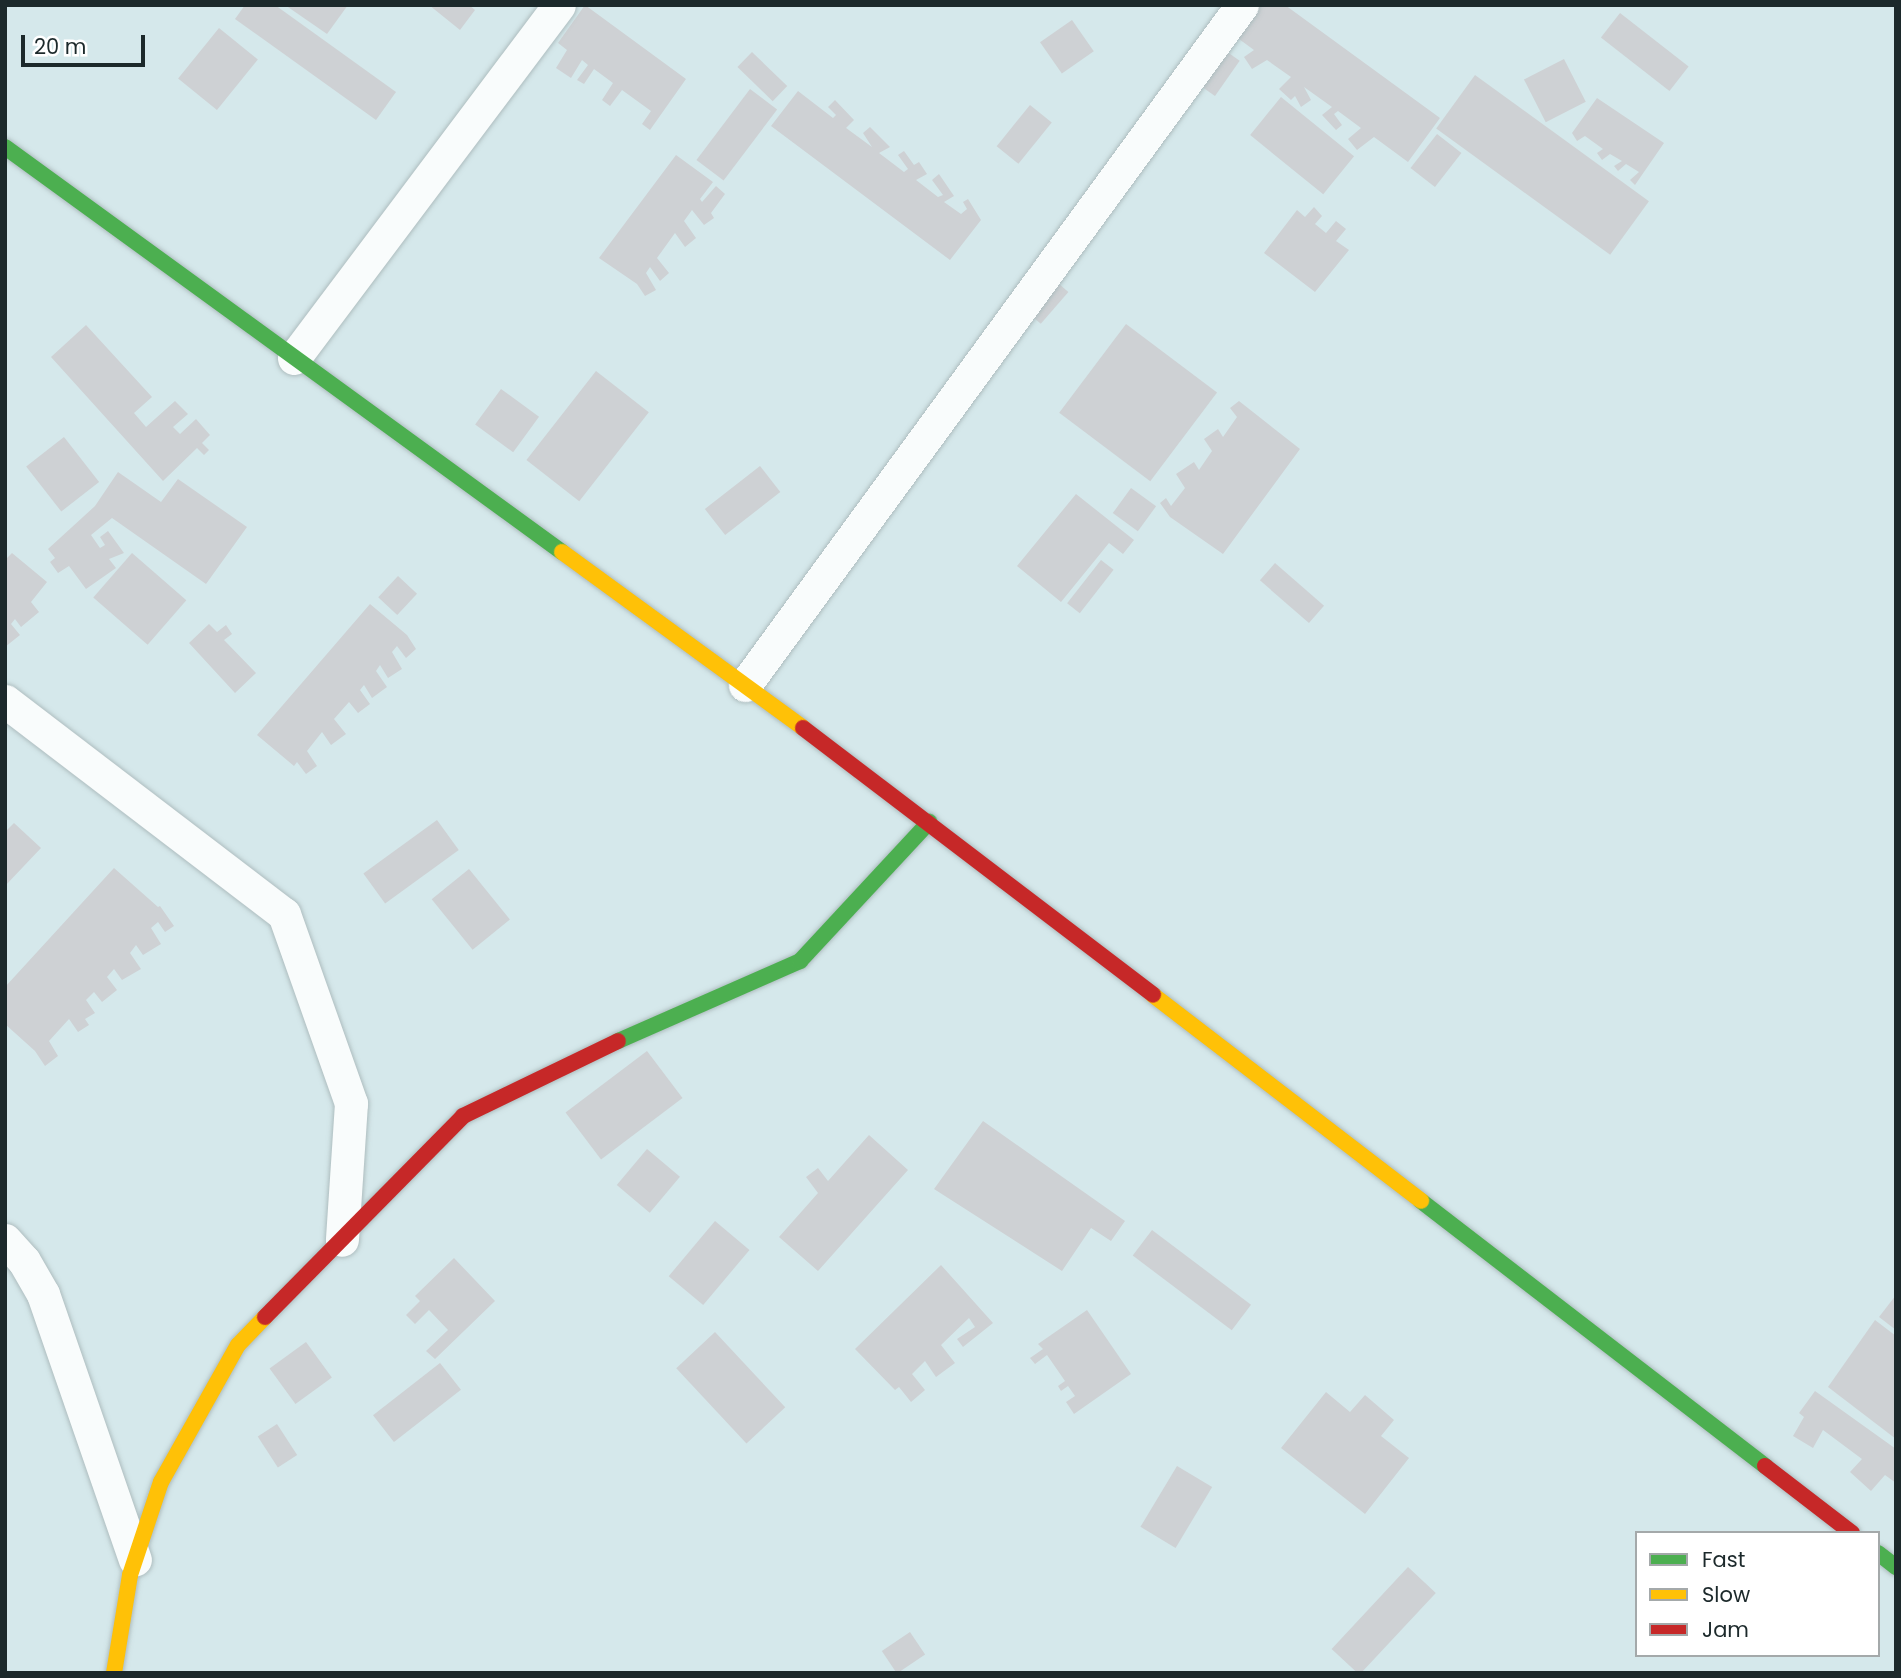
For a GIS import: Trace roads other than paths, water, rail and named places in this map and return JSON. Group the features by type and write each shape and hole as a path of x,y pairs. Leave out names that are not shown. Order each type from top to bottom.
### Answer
{"main road":[{"path":"5,147 929,822 1849,1531"},
{"path":"114,1673 135,1559 160,1482 238,1345 463,1116 673,1014 800,961 929,822"},
{"path":"1880,1555 1896,1567"}],"street":[{"path":"294,358 559,5"},
{"path":"745,685 1242,5"},
{"path":"5,701 284,914 351,1103 342,1240"},
{"path":"5,1240 24,1261 43,1294 135,1559"}]}
